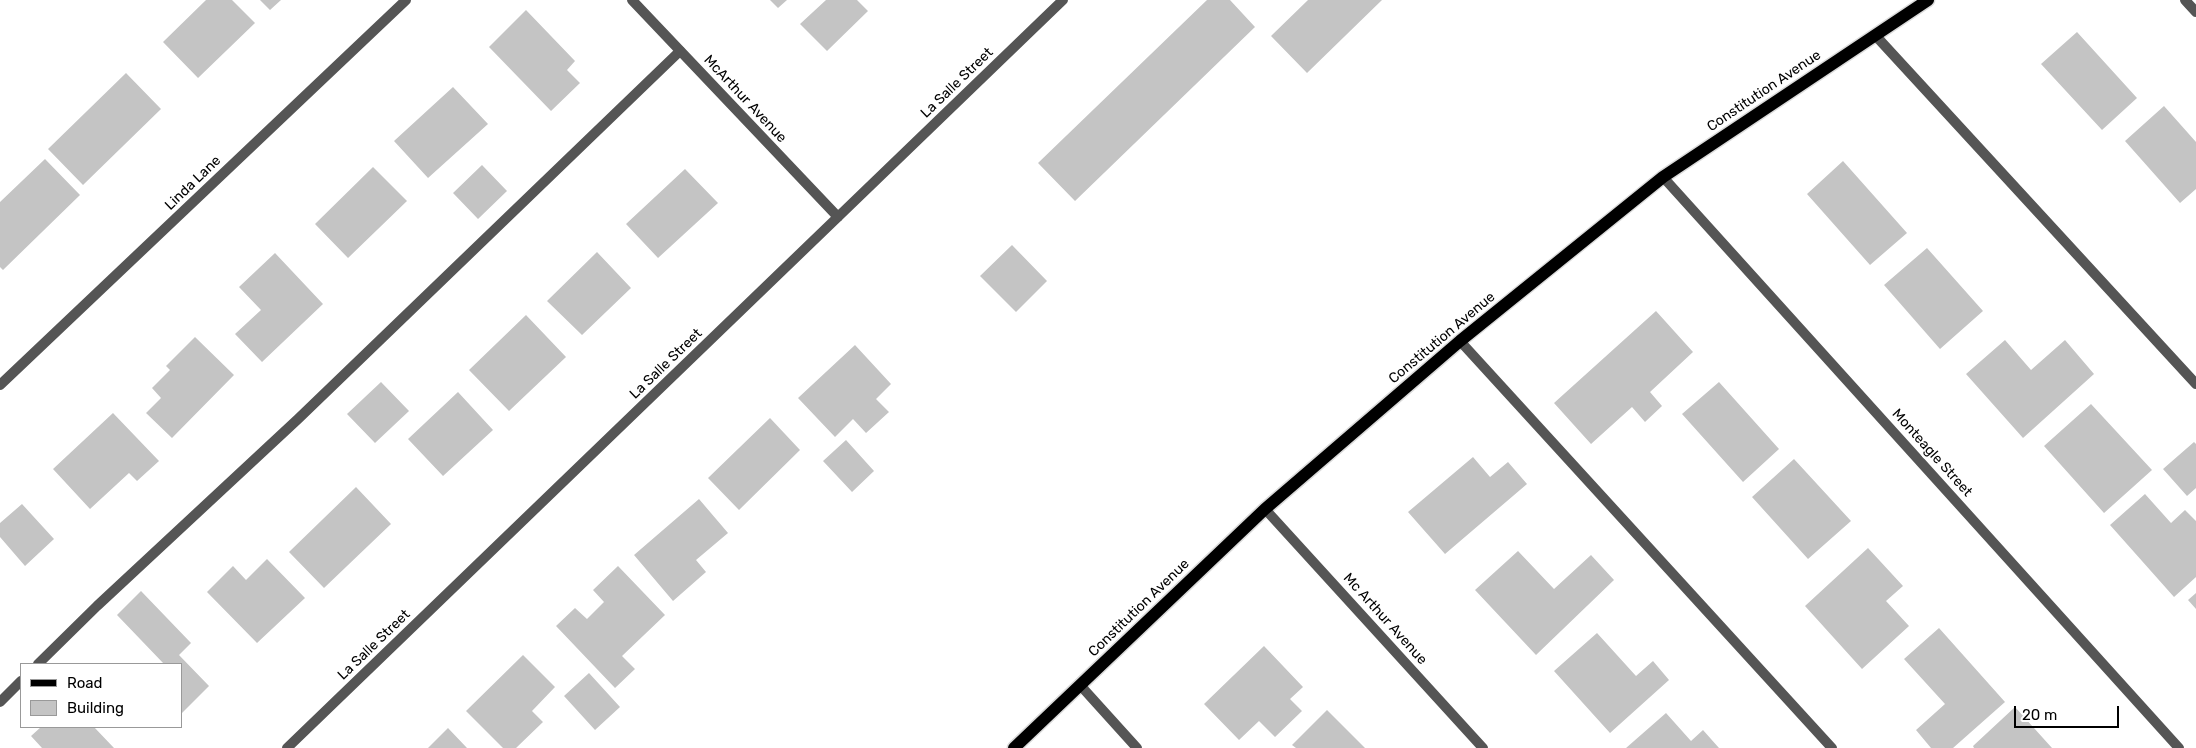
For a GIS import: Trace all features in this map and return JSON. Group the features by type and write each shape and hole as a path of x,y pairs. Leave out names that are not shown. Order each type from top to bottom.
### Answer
{"main road":[{"name":"Constitution Avenue","path":"1014,748 1265,509 1460,341 1663,177 1928,0"}],"street":[{"name":"Linda Lane","path":"0,385 406,0"},
{"name":"McArthur Avenue","path":"632,0 838,217"},
{"name":"La Salle Street","path":"287,748 1063,0"},
{"path":"2185,0 2196,12"},
{"path":"1875,35 2196,384"},
{"path":"39,663 97,606 298,419 680,51"},
{"name":"Monteagle Street","path":"1663,177 2180,748"},
{"path":"1460,341 1832,748"},
{"name":"Mc Arthur Avenue","path":"1265,509 1484,748"},
{"path":"0,702 20,682"},
{"path":"1080,686 1137,748"}],"building":[{"path":"206,0 232,0 255,23 198,78 163,42"},
{"path":"260,0 281,0 270,10"},
{"path":"770,0 787,0 778,8"},
{"path":"826,0 857,0 868,11 827,51 800,24"},
{"path":"1207,0 1230,0 1255,27 1075,201 1038,163"},
{"path":"1308,0 1382,0 1307,73 1271,36"},
{"path":"526,10 575,61 567,70 580,83 551,111 489,47"},
{"path":"2077,32 2137,98 2102,130 2041,64"},
{"path":"126,73 161,109 83,185 48,149"},
{"path":"453,87 488,124 428,178 394,141"},
{"path":"2164,106 2196,142 2196,189 2180,203 2125,141"},
{"path":"45,159 80,195 3,270 0,267 0,202"},
{"path":"1843,161 1907,233 1870,265 1807,194"},
{"path":"482,165 507,191 478,219 453,193"},
{"path":"373,167 407,201 348,258 315,224"},
{"path":"685,169 718,203 658,258 626,224"},
{"path":"1012,245 1047,281 1016,312 980,276"},
{"path":"1927,248 1983,311 1940,349 1884,285"},
{"path":"597,252 631,288 582,335 547,301"},
{"path":"275,253 323,304 262,362 235,334 261,310 239,287"},
{"path":"1656,311 1693,352 1650,392 1662,406 1645,422 1632,407 1591,444 1554,403"},
{"path":"526,315 566,357 509,411 469,370"},
{"path":"195,337 234,375 172,438 146,413 161,398 152,388 170,370 166,366"},
{"path":"2005,340 2031,370 2065,340 2094,374 2023,438 1966,374"},
{"path":"855,345 891,384 876,399 889,412 866,433 853,419 835,437 798,398"},
{"path":"381,382 409,411 375,443 347,414"},
{"path":"1719,382 1779,449 1743,482 1682,414"},
{"path":"458,392 493,430 443,476 408,439"},
{"path":"2091,404 2152,470 2104,513 2044,446"},
{"path":"113,413 159,461 137,481 129,473 90,509 53,469"},
{"path":"770,418 800,450 739,510 708,478"},
{"path":"846,440 874,471 852,492 823,461"},
{"path":"2194,442 2196,444 2196,488 2187,496 2163,469"},
{"path":"1473,457 1490,477 1508,462 1527,484 1445,554 1408,512"},
{"path":"1794,459 1851,521 1808,559 1752,497"},
{"path":"356,487 391,524 324,588 289,552"},
{"path":"2145,494 2171,523 2185,510 2196,521 2196,577 2174,597 2110,525"},
{"path":"699,499 728,533 696,560 706,572 673,601 634,555"},
{"path":"22,504 54,539 25,566 0,537 0,523"},
{"path":"1868,548 1903,586 1886,601 1909,626 1862,669 1805,606"},
{"path":"1518,551 1554,589 1591,555 1614,580 1536,655 1475,590"},
{"path":"267,559 305,598 257,643 207,592 233,566 246,580"},
{"path":"618,566 665,615 622,656 635,669 615,688 556,626 575,608 587,619 604,602 593,590"},
{"path":"141,591 191,643 179,655 209,686 182,713 182,663 163,663 117,615"},
{"path":"2196,593 2196,609 2188,600"},
{"path":"1939,628 2005,702 1953,748 1931,748 1916,730 1945,704 1904,659"},
{"path":"1597,633 1636,676 1653,661 1669,680 1610,733 1554,671"},
{"path":"1264,646 1303,687 1290,699 1302,711 1275,737 1259,721 1239,740 1204,704"},
{"path":"523,655 555,687 532,711 543,722 516,748 503,748 466,711"},
{"path":"589,673 620,707 595,730 564,696"},
{"path":"2015,707 2052,748 1974,748 1973,746"},
{"path":"1327,710 1365,748 1296,748 1292,745"},
{"path":"1666,713 1691,741 1703,730 1719,748 1626,748"},
{"path":"40,728 95,728 114,748 42,748 31,736"},
{"path":"448,728 467,748 428,748"}]}
